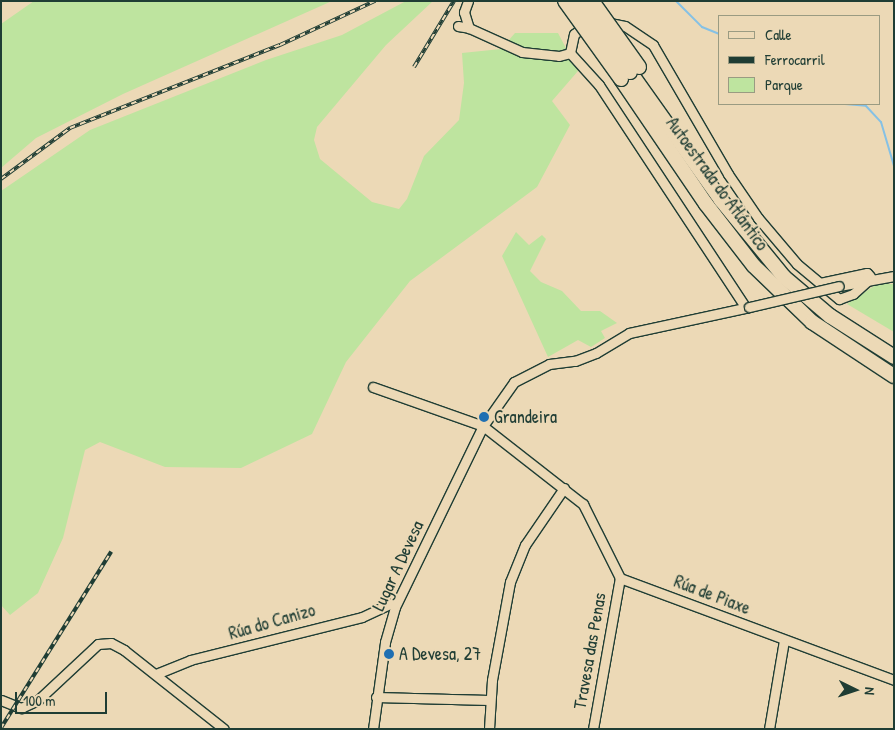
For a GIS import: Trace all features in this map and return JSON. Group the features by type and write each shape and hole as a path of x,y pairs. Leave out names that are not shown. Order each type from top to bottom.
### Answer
{"highway":[{"name":"Autoestrada do Atlántico","path":"565,1 630,73 717,221 754,266 812,322 894,376"},
{"name":"Autoestrada do Atlántico","path":"578,1 721,200 784,277 830,316 894,357"},
{"path":"592,1 630,73"}],"street":[{"path":"468,1 464,12 468,28"},
{"path":"570,53 574,34 588,23 612,21 653,45 742,195 797,264 839,299 853,294 871,278 894,276"},
{"path":"458,26 468,28 522,52 560,56 570,53"},
{"path":"570,53 599,85 747,308"},
{"path":"820,283 867,273 871,278"},
{"name":"Lugar A Devesa","path":"373,729 376,697 387,632 398,601 483,426 514,382 549,364 575,361 596,354 629,333 646,328 710,318 871,278"},
{"path":"372,387 483,426 564,488 583,504 620,578"},
{"path":"488,729 489,700 510,582 525,545 564,488"},
{"name":"Rúa de Piaxe","path":"620,578 894,680"},
{"name":"Travesa das Penas","path":"593,729 620,578"},
{"name":"Rúa do Canizo","path":"156,674 190,660 362,617 398,601"},
{"path":"769,729 784,640"},
{"path":"1,700 21,708 38,700 98,644 111,643 124,650 156,674 224,729"},
{"path":"376,697 489,700"}],"green space":[{"path":"34,1 332,1 123,94 36,138 1,168 1,24"},
{"path":"406,1 433,1 386,45 317,127 314,140 320,159 372,202 399,209 407,199 424,156 459,120 464,83 462,53 501,49 515,33 558,33 578,71 552,101 570,125 537,187 410,281 346,362 312,434 241,468 165,467 100,442 85,450 63,538 38,593 10,615 1,605 1,191 90,130 266,60 342,35"},
{"path":"516,232 529,245 542,235 546,239 530,271 541,282 562,291 581,311 600,311 617,323 601,331 605,338 591,347 578,340 548,357 502,256"},
{"path":"877,284 894,284 894,332 847,304"}],"waterway":[{"path":"676,1 702,27 718,34"},
{"path":"856,105 866,106 881,122 894,166"}],"railway":[{"path":"1,179 70,128 280,45 375,1"},
{"path":"414,67 454,1"},
{"path":"1,728 111,552"}],"place":[{"name":"Grandeira","path":"484,417"},
{"name":"A Devesa, 27","path":"389,654"}]}
